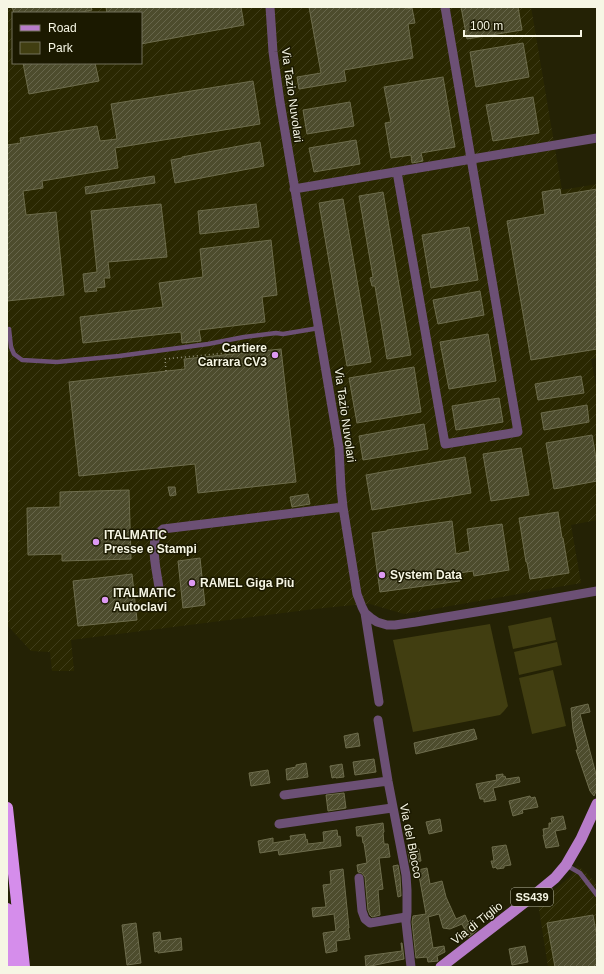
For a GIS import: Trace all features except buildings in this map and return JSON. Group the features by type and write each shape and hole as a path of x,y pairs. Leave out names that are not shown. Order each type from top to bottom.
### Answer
{"highway":[{"path":"7,808 24,967"},
{"path":"7,909 13,967"}],"main road":[{"name":"Via di Tiglio","path":"441,967 555,878 566,865 581,839 597,804"}],"street":[{"name":"Via Tazio Nuvolari","path":"270,7 273,52 294,189 320,328 339,448 343,507 357,594 359,602 365,613 379,702"},
{"path":"397,172 445,444 518,432 445,7"},
{"path":"294,189 597,138"},
{"path":"159,588 155,540 160,531 343,507"},
{"path":"365,613 377,622 387,625 395,625 597,591"},
{"name":"Via del Blocco","path":"378,720 392,808 406,875 406,922 410,967"},
{"path":"284,796 388,781"},
{"path":"279,824 392,808"},
{"path":"358,878 362,911 365,919 370,923 406,917"}],"lane":[{"path":"9,329 11,347 14,354 22,360 57,362 119,356 208,344 244,337 276,333 283,334 320,328"},
{"path":"566,865 580,873 597,895"}],"shaded area":[{"path":"7,7 531,7 562,190 597,184 597,358 591,359 597,391 597,520 571,525 581,583 404,614 370,604 354,605 71,640 74,671 52,671 50,652 31,651 7,625"},
{"path":"577,865 597,884 597,967 548,967 538,903 571,876"}],"green space":[{"path":"551,617 556,640 513,649 508,626"},
{"path":"490,624 508,706 500,715 413,732 393,640"},
{"path":"557,642 562,665 519,675 514,652"},
{"path":"553,670 566,726 532,734 519,678"}],"place":[{"name":"Cartiere Carrara CV3","path":"275,355"},
{"name":"ITALMATIC Presse e Stampi","path":"96,542"},
{"name":"System Data","path":"382,575"},
{"name":"RAMEL Giga Più","path":"192,583"},
{"name":"ITALMATIC Autoclavi","path":"105,600"}]}
